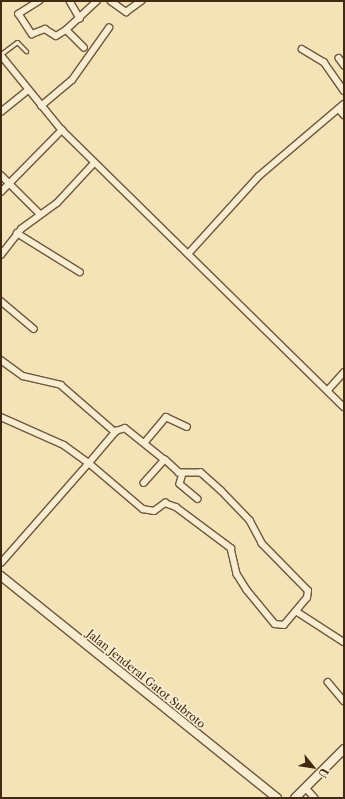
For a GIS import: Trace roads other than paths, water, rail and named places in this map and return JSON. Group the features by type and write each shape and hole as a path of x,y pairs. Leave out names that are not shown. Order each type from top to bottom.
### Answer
{"main road":[{"name":"Jalan Jenderal Gatot Subroto","path":"1,576 277,798"},
{"path":"295,798 344,749"}],"street":[{"path":"40,1 19,14 32,34 45,28 56,36 66,30 97,1"},
{"path":"70,1 80,18"},
{"path":"111,1 126,12 141,1"},
{"path":"41,106 72,80 109,28"},
{"path":"66,30 84,48"},
{"path":"302,49 324,62 344,91"},
{"path":"1,55 41,106 94,163 344,407"},
{"path":"339,58 344,65"},
{"path":"1,112 28,90"},
{"path":"188,254 258,177 344,104"},
{"path":"339,109 344,115"},
{"path":"1,192 62,130"},
{"path":"1,255 17,234 39,213 57,203 94,163"},
{"path":"1,175 8,184 39,213"},
{"path":"17,234 80,272"},
{"path":"1,301 34,329"},
{"path":"1,360 23,376 61,385 115,432"},
{"path":"328,390 344,372"},
{"path":"1,417 64,445 89,463 143,509 154,512 165,503 176,507 231,548 241,580 276,625 284,625 308,596 306,588 262,544 250,521 221,491 201,474 183,474 146,441 125,428 115,432 89,463 1,563"},
{"path":"146,441 166,417 188,427"},
{"path":"144,483 166,460"},
{"path":"183,474 180,484 198,499"},
{"path":"296,611 344,642"},
{"path":"328,682 344,701"},
{"path":"306,788 315,798"}],"lane":[{"path":"1,55 17,42 26,51"}]}
